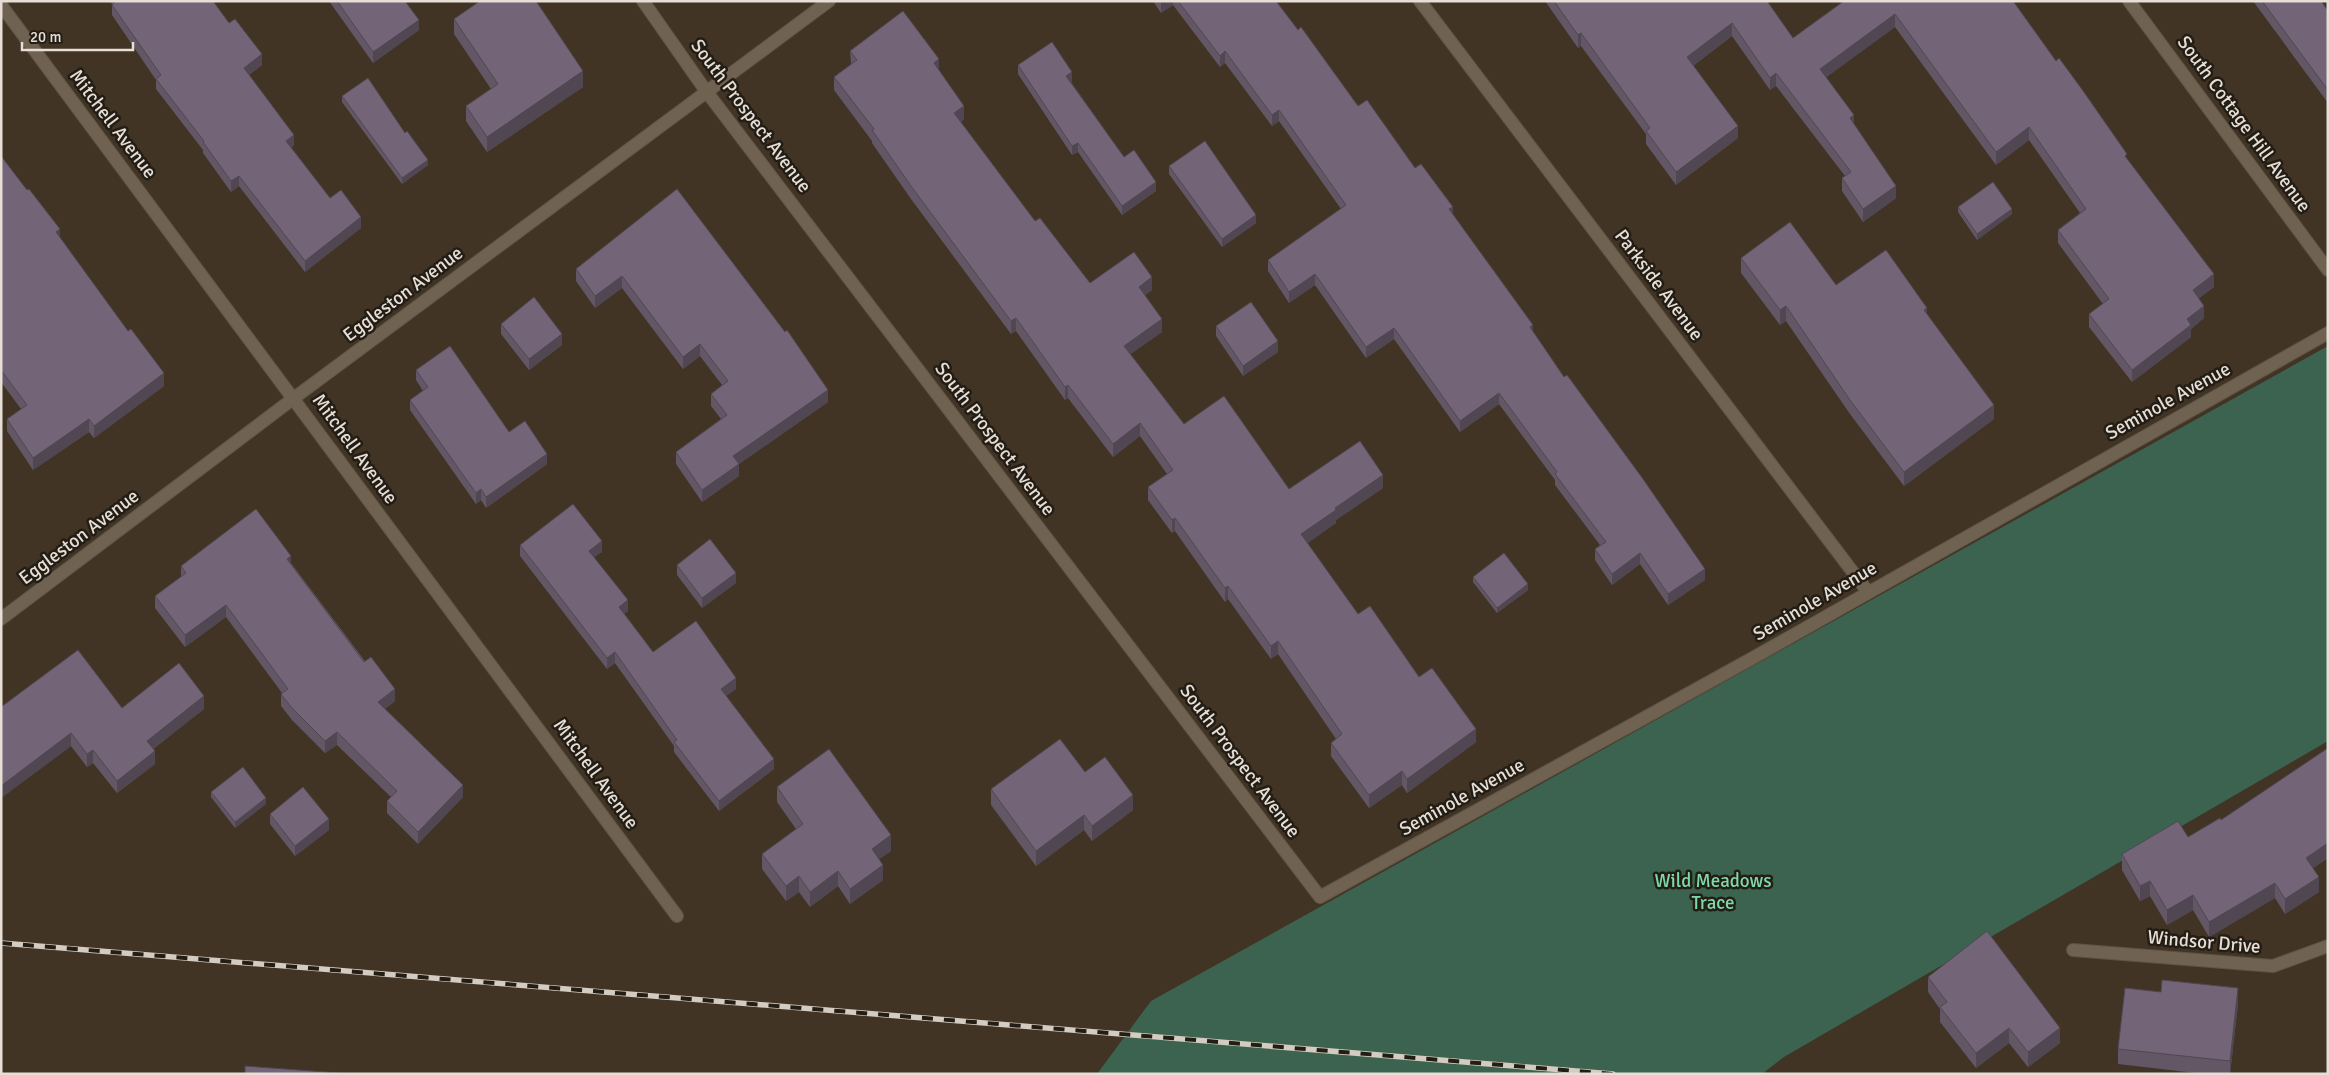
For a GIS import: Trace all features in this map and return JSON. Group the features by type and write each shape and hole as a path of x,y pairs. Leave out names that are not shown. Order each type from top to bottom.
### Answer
{"street":[{"name":"South Prospect Avenue","path":"643,1 706,91 1320,897"},
{"name":"Eggleston Avenue","path":"1,620 294,398 829,1"},
{"name":"Parkside Avenue","path":"1420,1 1868,592"},
{"name":"South Cottage Hill Avenue","path":"2130,1 2328,270"},
{"name":"Mitchell Avenue","path":"1,5 677,916"},
{"name":"Seminole Avenue","path":"1320,897 1751,659 2328,333"},
{"name":"Windsor Drive","path":"2073,950 2273,966 2328,946"}],"green space":[{"name":"Wild Meadows Trace","path":"2328,346 2328,741 1784,1057 1762,1074 1097,1074 1151,1001"}],"building":[{"path":"116,1 213,1 229,23 235,19 262,54 244,68 294,135 286,141 330,198 341,190 361,217 305,261 239,176 231,181 204,141 156,79 161,75 112,5"},
{"path":"337,1 405,1 419,20 373,52"},
{"path":"480,1 536,1 583,71 487,137 466,106 498,84 454,19"},
{"path":"1178,1 1276,1 1298,30 1301,27 1358,106 1367,100 1415,168 1421,164 1453,207 1449,209 1533,325 1530,327 1564,377 1567,375 1643,479 1705,569 1668,594 1640,553 1612,574 1595,549 1606,542 1555,474 1557,472 1499,393 1460,421 1394,328 1366,347 1315,274 1289,292 1268,260 1346,205 1279,110 1272,115 1225,51 1220,56"},
{"path":"1554,1 1767,1 1793,38 1844,1 2013,1 2056,61 2059,58 2127,154 2125,156 2214,274 2193,290 2204,306 2187,319 2191,325 2132,370 2089,314 2109,299 2058,230 2086,209 2029,127 1996,152 1895,14 1820,69 1854,115 1850,118 1896,186 1863,209 1842,178 1851,172 1776,73 1770,78 1732,23 1687,57 1738,126 1676,172 1646,131 1650,128 1581,33 1578,35"},
{"path":"2262,1 2321,1 2328,11 2328,90"},
{"path":"903,11 939,59 934,63 964,106 954,113 1035,221 1040,218 1090,283 1134,252 1152,277 1139,287 1162,319 1124,346 1184,424 1224,396 1289,489 1360,441 1383,475 1301,534 1358,614 1370,606 1419,677 1432,668 1476,729 1407,779 1402,771 1369,795 1331,743 1342,734 1278,641 1271,646 1228,586 1225,588 1175,518 1172,520 1148,487 1173,470 1140,423 1113,444 1068,385 1065,387 1016,318 1011,321 911,186 872,130 874,129 834,77 857,60 850,51"},
{"path":"1052,42 1072,72 1066,76 1124,157 1134,150 1156,182 1122,206 1078,143 1072,146 1018,65"},
{"path":"368,78 405,133 407,131 428,160 402,178 342,96"},
{"path":"1205,141 1256,215 1222,239 1169,166"},
{"path":"1,156 60,229 56,232 128,331 131,329 164,373 94,426 89,419 33,458 7,419 27,405 1,370"},
{"path":"1993,182 2012,209 1977,234 1958,207"},
{"path":"677,189 785,332 787,330 828,390 733,456 739,464 702,490 676,452 727,415 711,394 728,381 700,344 683,357 622,276 595,296 576,269"},
{"path":"1790,222 1836,285 1886,250 1927,308 1924,310 1994,405 1904,472 1850,400 1786,306 1780,310 1741,258"},
{"path":"534,297 562,334 529,359 501,324"},
{"path":"1251,302 1278,341 1243,366 1216,326"},
{"path":"450,346 509,432 525,421 547,454 486,497 481,489 476,493 410,400 428,387 416,370"},
{"path":"573,504 602,541 589,551 628,600 619,607 653,652 696,621 736,678 721,689 774,759 719,801 674,742 677,740 615,652 607,658 520,545"},
{"path":"256,509 291,556 287,559 364,662 371,657 395,689 378,702 463,785 418,832 387,801 397,791 337,732 325,741 292,708 281,694 288,689 226,605 185,635 155,596 186,573 181,566"},
{"path":"710,539 736,573 702,598 677,565"},
{"path":"1504,553 1528,584 1497,608 1473,577"},
{"path":"78,650 122,708 179,663 204,696 147,741 155,751 117,781 93,750 87,754 71,733 1,786 1,707"},
{"path":"1060,739 1085,772 1105,757 1133,795 1092,826 1084,815 1036,851 991,789"},
{"path":"2328,748 2328,843 2306,858 2319,877 2285,899 2275,883 2209,922 2193,895 2167,910 2150,881 2140,886 2122,854 2178,821 2188,837 2220,818 2221,820"},
{"path":"829,749 891,835 872,849 883,865 850,889 838,871 810,892 799,876 786,886 762,854 803,824 777,787"},
{"path":"243,767 266,798 235,822 211,792"},
{"path":"303,787 329,819 295,846 270,814"},
{"path":"1987,931 2060,1028 2028,1052 2009,1028 1976,1053 1940,1007 1947,1002 1928,977"},
{"path":"2162,980 2238,988 2230,1061 2118,1049 2125,988 2161,992"},
{"path":"245,1066 352,1074 245,1074"}],"railway":[{"path":"1,943 1613,1074"}]}
